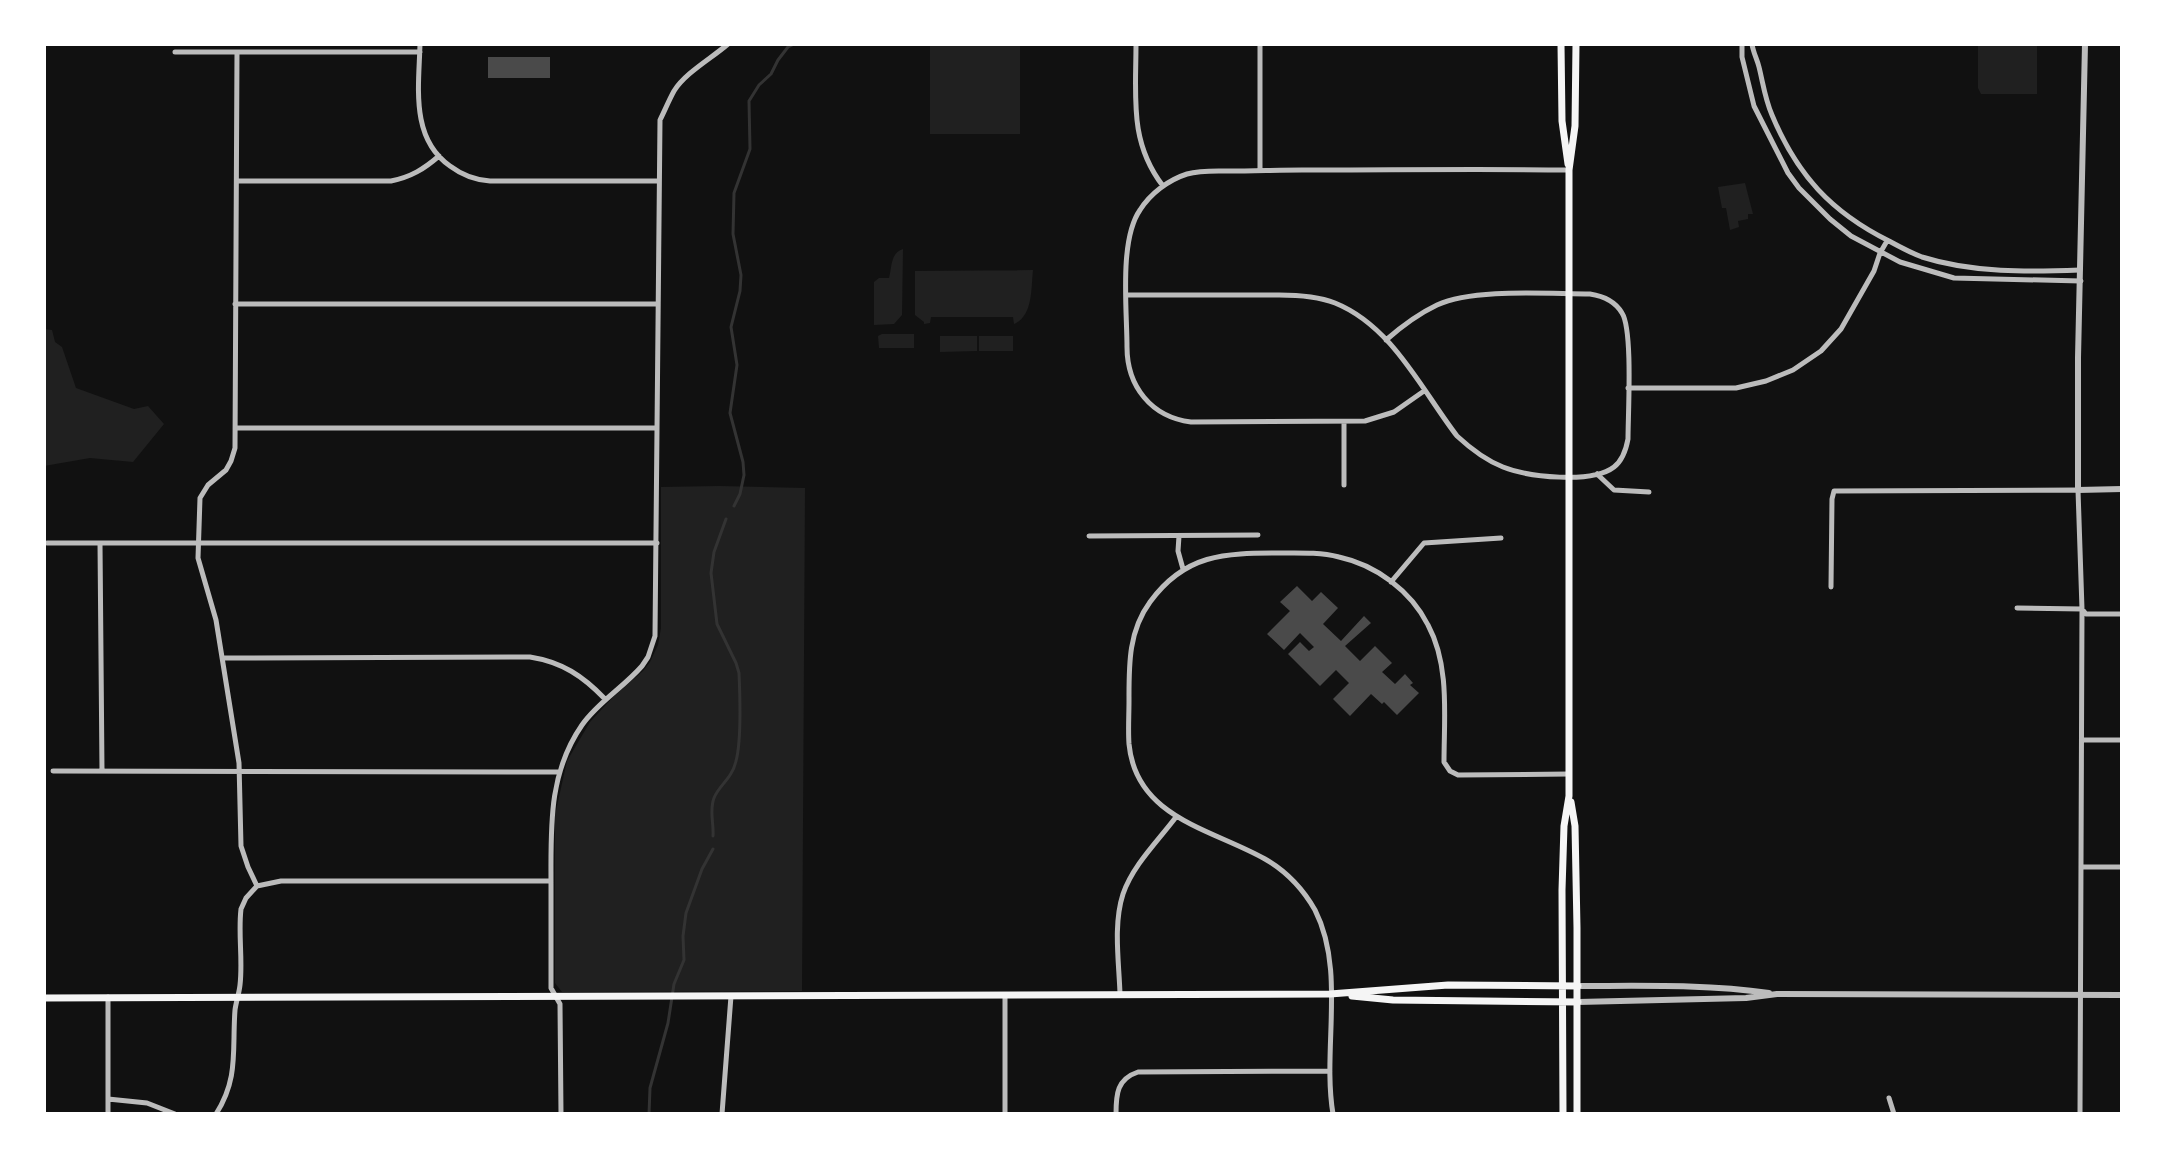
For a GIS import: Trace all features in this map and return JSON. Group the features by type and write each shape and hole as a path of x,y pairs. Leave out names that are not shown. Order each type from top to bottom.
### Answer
{"main road":[{"path":"1561,44 1562,121 1569,170"},
{"path":"1563,1114 1561,986 1564,826 1569,796 1569,170 1575,126 1576,44"},
{"path":"1569,796 1575,826 1577,1114"},
{"path":"44,998 1330,994 1448,985 1578,986"},
{"path":"1330,994 1393,1000 1578,1002"}],"street":[{"path":"420,44 420,118 427,139 439,156 460,173 483,180 659,181"},
{"path":"561,1114 560,1004 551,988 552,800 559,772 577,732 605,699 636,673 651,651 656,625 660,120 673,92 687,76 728,44"},
{"path":"1136,44 1137,130 1144,152 1163,186"},
{"path":"1260,44 1260,170"},
{"path":"1742,44 1742,57 1754,106 1788,173 1799,188 1851,236 1900,262 1954,278 2081,281"},
{"path":"1752,44 1771,113 1782,139 1812,185 1839,212 1920,257 1985,269 2081,270"},
{"path":"2080,1114 2082,609 2078,358 2085,44"},
{"path":"175,52 420,52"},
{"path":"237,52 235,448 226,470 208,485 200,498 198,543 199,564 213,609 222,658 239,771 241,846 257,886"},
{"path":"237,181 391,181 421,171 439,156"},
{"path":"1424,391 1402,407 1365,421 1191,422 1168,416 1149,403 1137,389 1128,364 1127,247 1131,226 1144,203 1163,186 1195,172 1569,170"},
{"path":"1628,388 1736,388 1793,370 1821,351 1841,329 1887,241"},
{"path":"1127,295 1279,295 1314,297 1334,303 1371,324 1457,436 1484,458 1523,473 1569,476 1597,474 1615,466 1623,455 1627,446 1628,332 1622,313 1606,299 1590,294 1456,298 1419,314 1386,340"},
{"path":"235,304 658,304"},
{"path":"1344,422 1344,485"},
{"path":"235,428 657,428"},
{"path":"1597,474 1614,490 1649,492"},
{"path":"1831,587 1834,491 2122,489"},
{"path":"1089,536 1258,535"},
{"path":"1179,536 1178,551 1183,569"},
{"path":"1391,582 1424,543 1501,538"},
{"path":"47,543 657,543"},
{"path":"100,543 102,771"},
{"path":"1333,1114 1330,962 1325,935 1314,909 1284,872 1266,860 1176,817 1157,802 1147,791 1134,765 1129,743 1129,665 1133,640 1144,612 1162,587 1183,569 1230,554 1311,553 1351,560 1377,572 1407,596 1422,614 1439,650 1444,683 1444,762 1450,771 1458,775 1569,774"},
{"path":"2017,608 2082,609"},
{"path":"2082,609 2086,614 2122,614"},
{"path":"222,658 530,657 571,670 605,699"},
{"path":"2082,740 2122,740"},
{"path":"53,771 559,772"},
{"path":"1120,995 1118,928 1124,893 1138,866 1176,817"},
{"path":"2081,867 2122,867"},
{"path":"216,1114 228,1092 235,1058 241,909 257,886 281,881 551,881"},
{"path":"1578,986 1673,986 1745,989 1777,994"},
{"path":"1578,1002 1746,998 1777,994 2122,995"},
{"path":"722,1114 731,996"},
{"path":"1005,996 1005,1114"},
{"path":"108,997 108,1114"},
{"path":"1116,1114 1116,1097 1122,1081 1129,1075 1143,1071 1330,1071"},
{"path":"1889,1098 1894,1114"},
{"path":"108,1099 147,1103 175,1114"}],"shaded area":[{"path":"930,44 1020,44 1020,134 930,134"},
{"path":"1978,44 2037,44 2037,94 1981,94 1978,88"},
{"path":"1745,183 1753,214 1748,214 1748,219 1738,221 1739,227 1730,230 1718,187"},
{"path":"903,249 902,315 894,324 874,325 874,282 879,278 889,278 894,257"},
{"path":"1033,270 1028,308 1014,324 1013,317 931,317 930,323 924,324 915,315 915,271"},
{"path":"44,329 52,330 55,342 62,347 76,388 134,409 148,406 164,424 133,462 90,458 44,466"},
{"path":"914,334 914,348 879,348 878,336"},
{"path":"940,336 977,336 977,351 940,352"},
{"path":"979,336 1013,336 1013,351 979,351"},
{"path":"661,487 805,488 802,991 562,992 555,983 555,815 567,761 590,722 643,671 658,645 661,628"}],"building":[{"path":"488,57 550,57 550,78 488,78"},
{"path":"1297,586 1312,601 1321,592 1338,608 1323,624 1341,641 1364,616 1371,623 1345,646 1360,661 1375,646 1392,663 1382,672 1395,684 1405,674 1413,683 1410,685 1419,693 1397,715 1371,694 1350,716 1333,699 1349,683 1336,670 1320,686 1288,654 1300,642 1309,651 1314,647 1300,633 1284,650 1267,634 1290,611 1280,602"}],"waterway":[{"path":"734,506 744,475 730,413 737,365 731,327 741,275 733,234 734,193 750,149 749,101 788,47 794,44"},
{"path":"713,836 713,803 716,793 734,767 740,730 739,673 717,624 711,573 714,552 726,519"},
{"path":"649,1114 650,1088 668,1023 674,984 684,960 686,913 713,849"}]}
